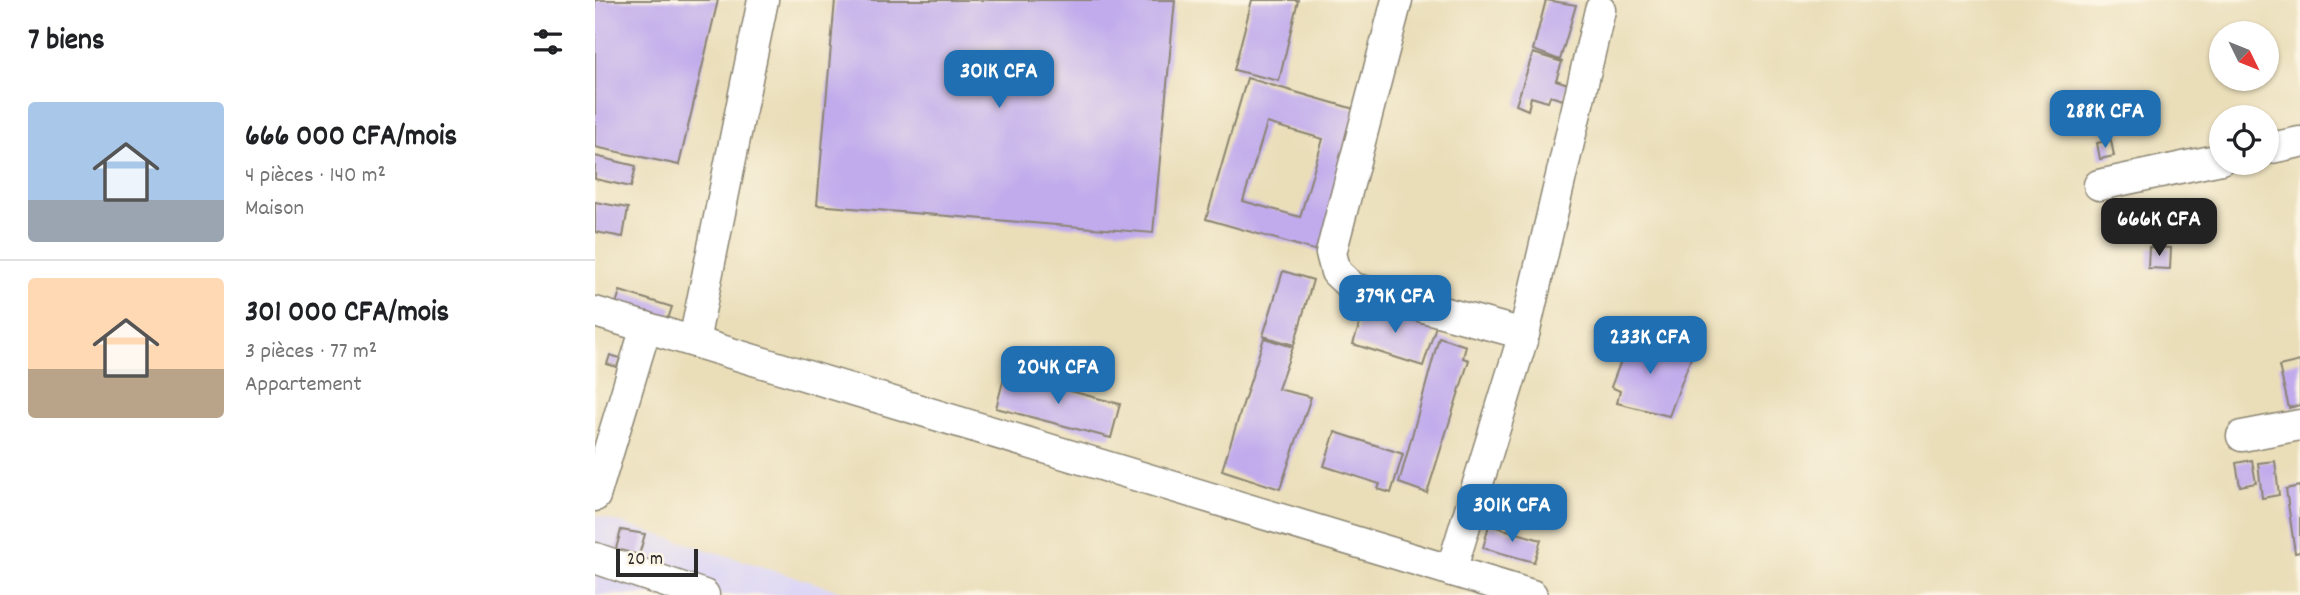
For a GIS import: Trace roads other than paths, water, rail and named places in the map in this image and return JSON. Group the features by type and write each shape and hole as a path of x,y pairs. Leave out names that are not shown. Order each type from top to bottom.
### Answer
{"street":[{"path":"694,341 762,0"},
{"path":"1397,0 1331,253 1336,272 1353,288 1524,334"},
{"path":"1451,570 1524,334 1600,10"},
{"path":"2279,146 2300,142"},
{"path":"2099,185 2209,162"},
{"path":"595,312 1532,595"},
{"path":"595,496 646,327"},
{"path":"2242,436 2300,425"},
{"path":"595,558 703,595"}]}
